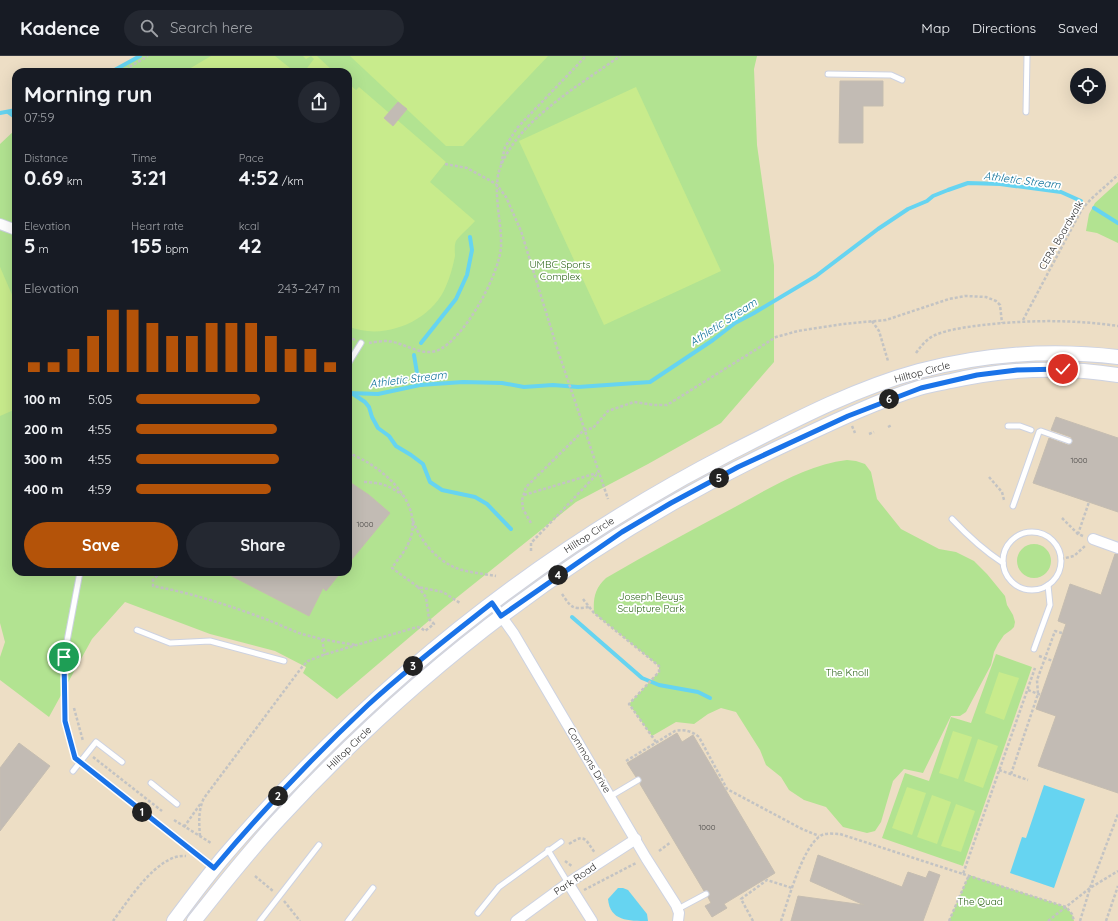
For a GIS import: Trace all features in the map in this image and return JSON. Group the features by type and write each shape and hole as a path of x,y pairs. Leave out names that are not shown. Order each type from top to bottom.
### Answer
{"street":[{"path":"0,224 12,228"},
{"name":"Hilltop Circle","path":"174,921 214,868 278,796 369,705 428,654 492,603 556,556 651,495 788,424 868,389 918,372 974,359 1016,354 1096,354 1118,357"},
{"name":"Hilltop Circle","path":"194,921 239,864 279,818 379,718 439,665 501,616 622,532 671,503 744,464 848,416 891,398 921,388 977,375 1017,370 1063,369 1118,375"},
{"path":"1093,539 1118,548"},
{"name":"Commons Drive","path":"492,603 519,642 678,908"},
{"name":"Park Road","path":"516,921 568,883 636,839"},
{"path":"568,883 589,920"},
{"path":"678,908 678,921"}],"lane":[{"path":"1026,112 1027,56"},
{"path":"828,74 891,75 902,80"},
{"path":"352,358 361,343"},
{"path":"1008,426 1020,426 1031,430"},
{"path":"1012,506 1039,432 1041,431 1069,441"},
{"path":"952,519 985,552 1002,563"},
{"path":"1030,532 1045,534 1052,539 1060,552 1061,560 1058,574 1048,585 1034,590 1019,587 1013,583 1008,578 1002,563 1005,548 1010,542 1022,533 1030,532"},
{"path":"79,576 64,657 65,721 75,758 214,868"},
{"path":"1034,649 1050,605 1048,585"},
{"path":"137,630 170,643 210,642 284,661"},
{"path":"73,772 96,742 122,762"},
{"path":"611,796 638,780"},
{"path":"151,783 177,804"},
{"path":"478,913 499,887 561,842"},
{"path":"260,921 320,845"},
{"path":"548,850 568,883"},
{"path":"348,921 373,888"},
{"path":"678,908 706,894"}],"path":[{"path":"128,68 148,56"},
{"path":"361,343 387,341 427,352 445,347 458,336 477,307 496,271 501,247 497,185 505,147 517,128 586,56"},
{"path":"500,168 522,131 553,104 620,56"},
{"path":"445,164 467,168 497,185 506,198 521,231 558,351 608,499"},
{"name":"CERA Boardwalk","path":"1023,321 1082,209 1118,175"},
{"path":"531,523 523,509 522,500 526,487 584,430 593,428 608,411 634,402 667,405 776,337 798,331 886,320 949,299 965,296 986,297 996,301 1000,305 1002,323"},
{"path":"872,321 879,332 888,361"},
{"path":"916,352 922,344 932,337 941,333 962,328 1023,321 1069,321 1118,326"},
{"path":"888,427 892,425"},
{"path":"869,434 874,432"},
{"path":"352,455 366,460 378,468 391,480 404,496 409,506 415,526 428,547 440,559 461,570 496,576"},
{"path":"523,495 598,472"},
{"path":"531,551 531,543 598,472"},
{"path":"989,477 1002,492 1004,500"},
{"path":"364,482 375,482 382,484 392,488 404,496"},
{"path":"1078,534 1089,502"},
{"path":"1061,560 1074,556 1093,539 1078,534 1062,518"},
{"path":"184,827 204,798 308,661 417,627 425,631 434,624 429,619 426,597 418,587 392,568 409,542 413,519"},
{"path":"157,576 153,580 153,586 181,592 222,605 268,620 300,633 322,639 359,645"},
{"path":"418,587 443,592 460,602"},
{"path":"562,594 571,606 575,608 589,607"},
{"path":"584,599 594,613 657,663 660,668 657,674 629,704 656,742"},
{"path":"1049,629 1062,634"},
{"path":"1011,774 1040,694 1037,680 1055,631"},
{"path":"322,639 325,655"},
{"path":"1040,656 1053,661"},
{"path":"962,874 1035,668"},
{"path":"1028,690 1040,694"},
{"path":"74,706 83,741"},
{"path":"626,761 675,730 685,730 695,733 699,737 728,789 802,829 819,836"},
{"path":"92,756 162,811"},
{"path":"999,770 1028,780"},
{"path":"200,836 201,803 204,798"},
{"path":"1080,921 1090,888 1118,814"},
{"path":"174,820 211,843"},
{"path":"781,921 799,870 810,847 819,836 829,833 840,834 1066,907 1072,914 1074,921"},
{"path":"564,847 577,838 582,837 585,838 595,853"},
{"path":"658,851 671,842"},
{"path":"113,921 153,872 177,857 186,856 191,860"},
{"path":"562,857 573,866"},
{"path":"584,891 636,863"},
{"path":"1048,921 1090,888 1118,872"},
{"path":"950,921 969,876"},
{"path":"753,921 741,899 767,880 792,888"},
{"path":"1106,921 1118,886"}],"shaded area":[{"path":"0,56 1118,56 1118,921 0,921"}],"green space":[{"name":"UMBC Sports Complex","path":"140,56 757,56 754,69 757,145 774,265 774,362 721,423 576,502 445,607 337,699 303,673 306,667 275,651 210,634 125,602 92,639 49,717 0,680 0,657 5,642 0,623 0,144 12,133 12,576 352,576 352,68 118,68"},
{"path":"211,56 275,56 290,68 191,68"},
{"path":"303,56 311,56 306,59"},
{"path":"311,56 317,56 330,68 307,68 314,59"},
{"path":"350,56 548,56 463,146 446,146"},
{"path":"352,86 356,90 359,87 446,162 430,182 475,221 456,241 455,256 446,286 430,309 405,325 391,330 362,330 352,327"},
{"path":"636,87 721,271 604,325 519,141"},
{"path":"1118,182 1118,243 1097,233 1086,231 1089,214 1095,203"},
{"path":"0,267 12,295 12,411 0,416"},
{"name":"The Knoll","path":"847,460 865,464 871,472 877,499 901,529 939,549 956,552 974,561 1005,596 1007,605 1015,622 1014,627 1004,635 998,644 994,652 991,665 966,712 960,716 951,716 923,773 904,769 893,781 881,822 875,831 867,833 843,827 826,807 804,800 789,790 781,777 766,765 760,750 736,712 721,708 708,714 694,724 676,722 652,736 629,704 659,672 659,666 594,613 594,603 597,590 606,578 789,478 817,467"},
{"path":"1034,544 1046,549 1051,561 1046,573 1034,578 1022,573 1017,561 1022,549"},
{"path":"996,654 1032,667 963,866 882,838 905,773 929,781 951,717 971,723"},
{"path":"999,672 1019,678 1004,720 985,713"},
{"path":"953,731 972,737 958,779 939,773"},
{"path":"978,739 998,746 983,788 964,781"},
{"path":"907,787 926,793 912,835 892,828"},
{"path":"932,795 951,802 937,844 917,837"},
{"path":"956,804 975,811 961,852 941,846"},
{"name":"The Quad","path":"969,875 1066,907 1072,914 1074,921 949,921"}],"water":[{"path":"1044,785 1085,799 1054,888 1010,873 1022,837 1026,838"},
{"path":"618,888 628,890 647,914 648,921 627,920 616,916 612,912 608,899"}],"building":[{"path":"840,81 883,81 883,106 863,106 863,143 839,143"},
{"path":"398,102 407,109 393,126 384,118"},
{"path":"1056,417 1118,438 1118,512 1033,483 1049,438 1068,445 1073,442 1071,437 1051,430"},
{"path":"352,484 369,495 390,513 352,559"},
{"path":"1115,554 1118,554 1118,793 1038,766 1056,716 1036,709 1066,624 1058,621 1070,584 1101,595"},
{"path":"232,576 338,576 326,591 323,588 309,616"},
{"path":"677,733 682,742 693,735 775,873 724,904 727,908 712,917 705,906 711,903 708,897 710,895 709,892 707,890 704,891 640,784 642,780 641,778 638,776 636,777 627,763"},
{"path":"19,743 50,766 0,831 0,768"},
{"path":"818,855 902,887 908,872 926,878 929,871 940,875 923,921 791,921 798,896 864,905 810,881"}],"waterway":[{"path":"118,68 140,56"},
{"path":"0,113 12,111"},
{"path":"8,112 12,115"},
{"name":"Athletic Stream","path":"352,393 378,394 420,385 463,382 502,383 524,387 553,385 578,387 650,382 713,340 735,323 816,276 878,229 908,209 927,201 933,196 968,183 1000,184 1061,192 1081,201"},
{"path":"1094,208 1118,223"},
{"path":"421,343 456,299 467,275 472,250 470,237"},
{"path":"414,355 417,373 422,385"},
{"path":"353,394 365,402 369,407 378,428 389,436 396,446 423,464 430,482 442,490 475,497 487,504 511,529"},
{"path":"572,617 642,678 659,685 698,692 710,698"}],"route":[{"path":"64,657 65,721 75,758 214,868 267,807 369,705 428,654 492,603 501,616 622,532 671,503 738,467 848,416 891,398 921,388 977,375 1017,370 1063,369"}],"park label":[{"name":"Joseph Beuys Sculpture Park","path":"651,602"}]}
